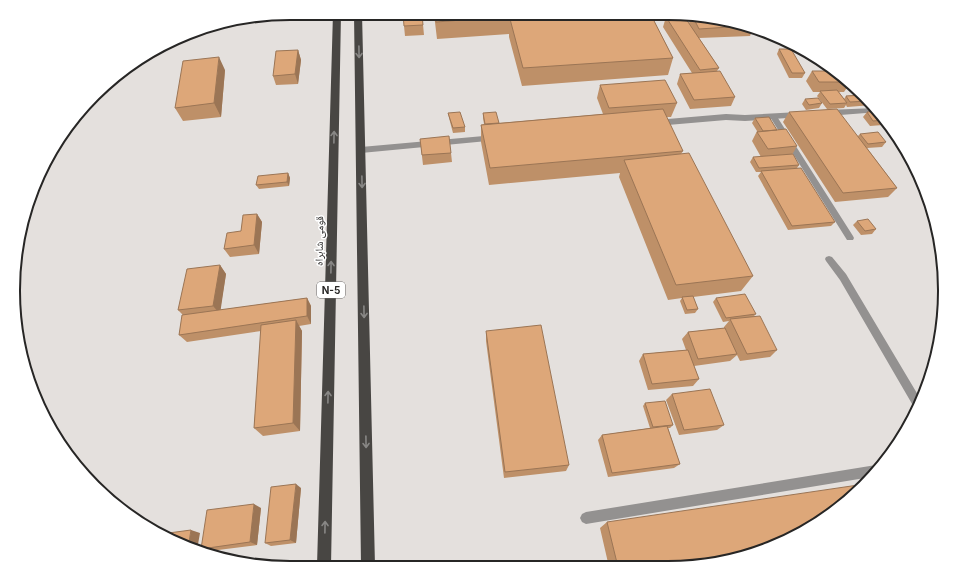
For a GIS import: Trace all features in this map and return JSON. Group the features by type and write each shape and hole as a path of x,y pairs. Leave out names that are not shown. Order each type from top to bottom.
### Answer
{"highway":[{"name":"قومی شاہراہ","path":"324,561 337,20"},
{"path":"358,20 368,561"}],"street":[{"path":"646,124 726,117 745,118 870,111"},
{"path":"361,150 504,137"}],"lane":[{"path":"774,116 850,238"},
{"path":"829,259 843,277 915,399"},
{"path":"586,518 868,472"}],"building":[{"path":"404,20 423,20 423,25 404,26"},
{"path":"436,20 462,20 436,22"},
{"path":"510,20 654,20 673,58 523,68"},
{"path":"668,20 687,21 719,68 700,70"},
{"path":"695,22 729,27 699,29"},
{"path":"779,49 792,50 805,73 792,73"},
{"path":"298,50 295,74 273,76 276,51"},
{"path":"219,57 214,103 175,108 183,61"},
{"path":"720,71 735,97 694,100 680,74"},
{"path":"812,71 825,71 840,82 819,82"},
{"path":"665,80 677,103 609,108 600,85"},
{"path":"837,90 847,103 830,104 820,91"},
{"path":"855,95 861,101 850,102 846,96"},
{"path":"818,98 822,103 809,105 805,99"},
{"path":"663,109 683,151 490,168 481,125"},
{"path":"837,109 897,188 843,193 789,112"},
{"path":"460,112 465,127 453,128 448,113"},
{"path":"496,112 499,123 485,124 483,113"},
{"path":"867,112 871,112 878,121 873,121"},
{"path":"769,117 777,130 763,131 755,118"},
{"path":"786,129 797,146 768,149 757,132"},
{"path":"878,132 886,142 868,144 860,134"},
{"path":"449,136 451,153 422,155 420,139"},
{"path":"689,153 753,276 676,285 624,160"},
{"path":"793,154 799,165 759,168 753,157"},
{"path":"801,168 835,222 792,226 761,171"},
{"path":"288,173 287,182 256,185 258,176"},
{"path":"257,214 254,245 224,249 227,233 241,231 243,215"},
{"path":"868,219 876,229 865,231 857,221"},
{"path":"220,265 213,306 178,310 187,269"},
{"path":"745,294 756,314 726,318 716,298"},
{"path":"693,296 698,309 687,310 682,297"},
{"path":"307,298 307,316 179,335 182,315"},
{"path":"760,316 777,350 747,354 730,319"},
{"path":"296,320 293,423 254,428 261,325"},
{"path":"541,325 569,465 505,472 486,331"},
{"path":"725,328 737,354 698,359 688,332"},
{"path":"688,350 699,379 652,384 643,354"},
{"path":"710,389 724,425 684,430 672,394"},
{"path":"665,401 673,425 653,427 645,403"},
{"path":"667,426 680,464 612,473 602,435"},
{"path":"296,484 290,540 265,543 271,487"},
{"path":"855,485 818,515 787,533 738,552 703,559 617,561 607,522"},
{"path":"254,504 250,542 207,548 201,546 207,510"},
{"path":"191,530 189,541 170,533"}]}
